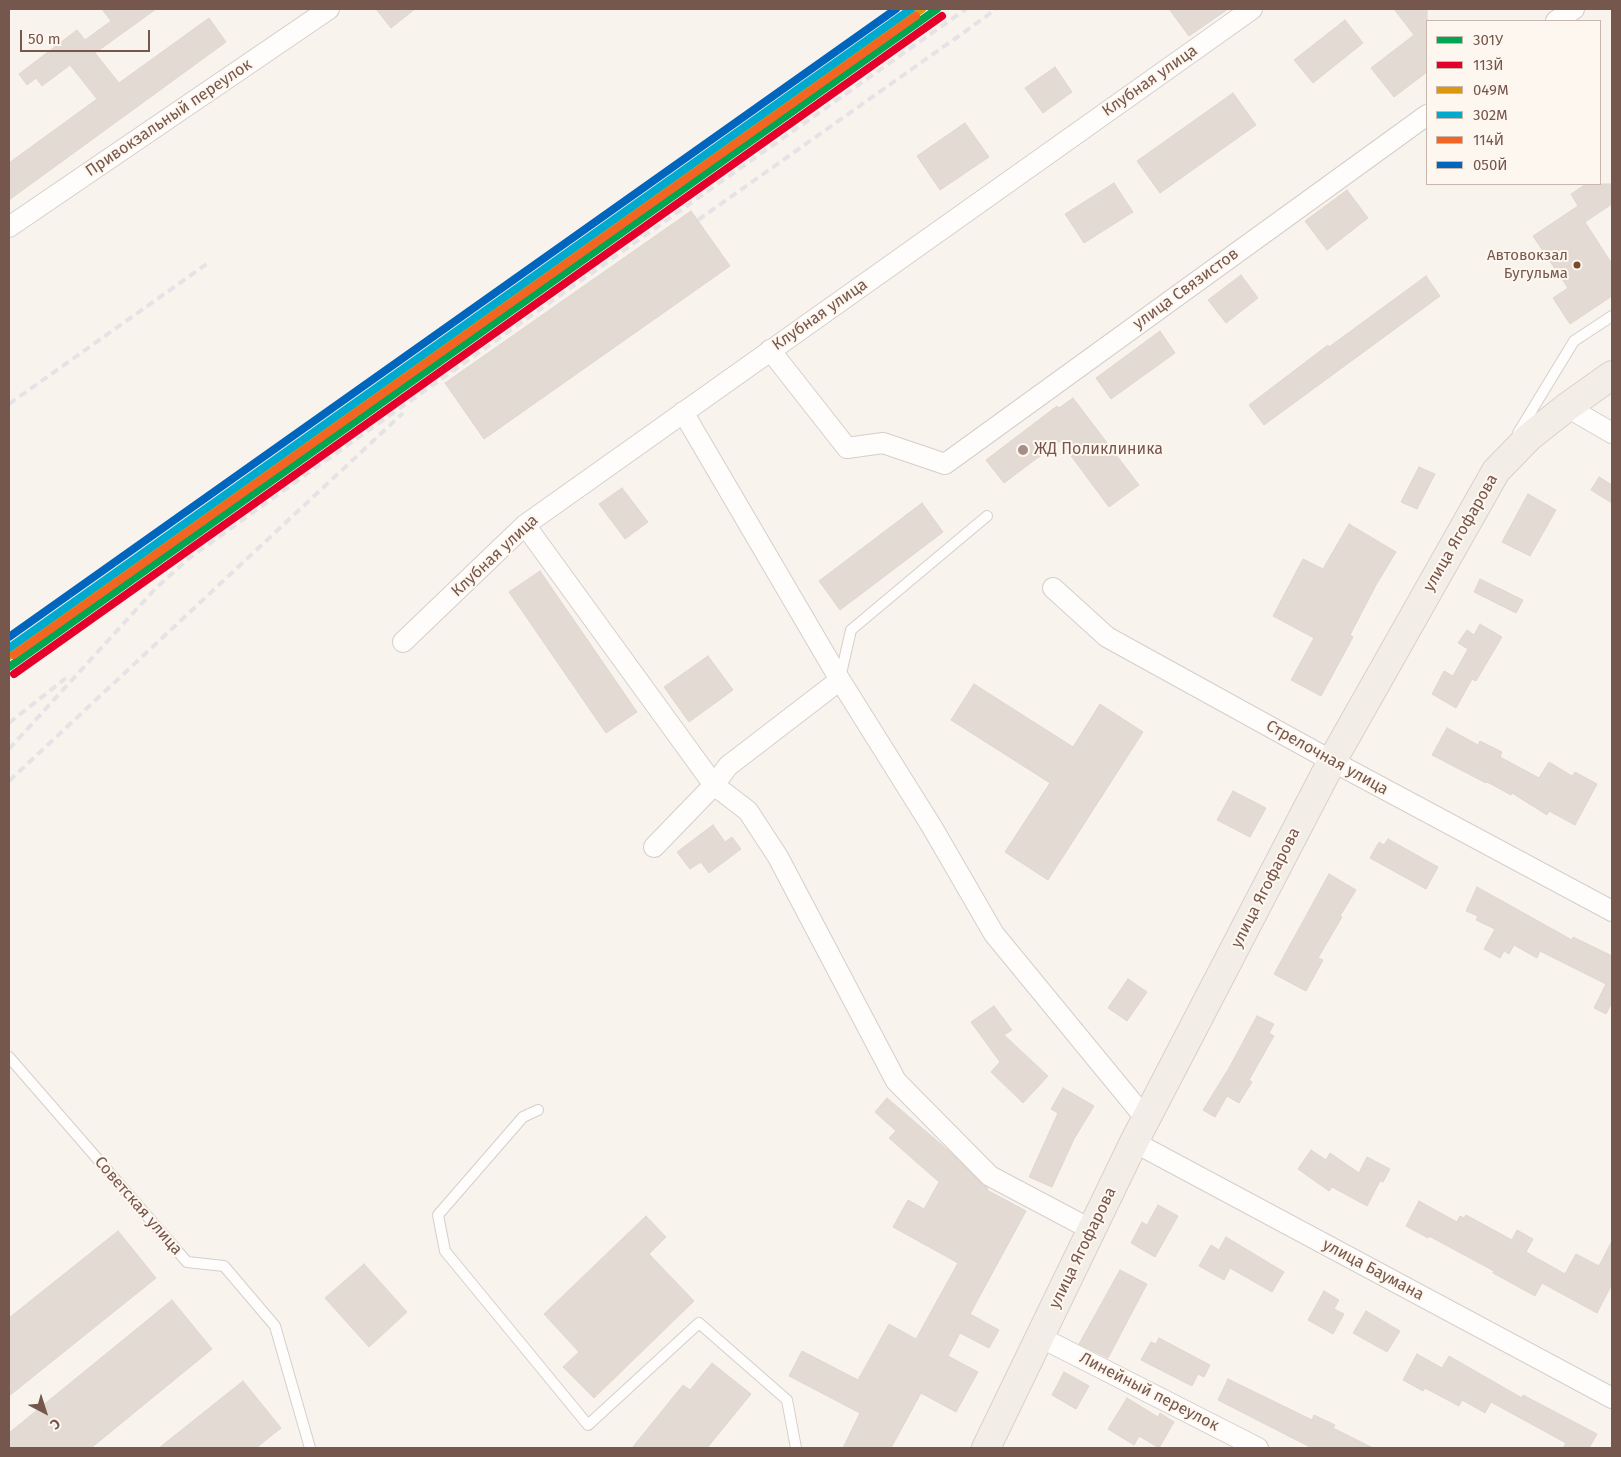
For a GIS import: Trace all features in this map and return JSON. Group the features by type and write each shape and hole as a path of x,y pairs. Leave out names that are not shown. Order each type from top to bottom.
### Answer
{"main road":[{"name":"улица Ягофарова","path":"986,1448 1140,1130 1332,761 1496,471 1529,437 1612,375"}],"street":[{"name":"Привокзальный переулок","path":"9,227 329,9"},
{"name":"Клубная улица","path":"403,642 525,524 1252,9"},
{"path":"1558,20 1574,9"},
{"name":"улица Связистов","path":"770,350 847,448 883,443 945,464 1426,116"},
{"path":"1567,407 1612,433"},
{"path":"683,412 840,680 932,827 994,934 1140,1130"},
{"path":"525,524 714,785 748,811 778,857 896,1081 990,1176 1092,1230"},
{"name":"Стрелочная улица","path":"1053,588 1107,637 1612,912"},
{"path":"654,847 714,785 728,766 840,680"},
{"name":"улица Баумана","path":"1140,1130 1612,1398"},
{"name":"Линейный переулок","path":"1040,1337 1258,1448"}],"lane":[{"path":"1496,471 1574,341 1612,316"},
{"path":"840,680 851,630 987,516"},
{"name":"Советская улица","path":"9,1057 187,1262 224,1266 275,1326 310,1448"},
{"path":"538,1110 523,1117 438,1215 445,1251 588,1425 699,1323 787,1400 796,1448"}],"building":[{"path":"102,9 156,9 95,53 119,83 209,18 226,42 9,200 9,163 97,99 70,65 42,86 36,78 27,85 19,74 77,30 85,40 111,21"},
{"path":"376,9 415,9 391,28"},
{"path":"1169,9 1228,9 1189,36"},
{"path":"1394,9 1427,9 1427,20 1426,73 1394,97 1371,68 1414,35"},
{"path":"1345,20 1363,43 1313,83 1294,60"},
{"path":"1055,67 1072,92 1043,113 1025,88"},
{"path":"1233,93 1256,125 1160,193 1137,161"},
{"path":"965,123 989,157 940,190 917,156"},
{"path":"1114,183 1133,212 1084,243 1065,214"},
{"name":"Автовокзал Бугульма","path":"1612,184 1612,204 1585,222 1612,264 1612,296 1570,324 1553,298 1568,288 1533,236 1578,206 1571,194 1584,185"},
{"path":"1347,190 1368,218 1327,250 1305,221"},
{"path":"691,211 730,266 484,439 445,383"},
{"path":"1241,275 1258,298 1226,323 1208,300"},
{"path":"1426,276 1440,296 1264,425 1249,405 1328,345 1329,347"},
{"path":"1160,331 1175,353 1111,399 1096,378"},
{"name":"ЖД Поликлиника","path":"1073,398 1139,485 1109,507 1060,441 1004,483 986,460 1057,406 1059,408"},
{"path":"1419,467 1435,474 1417,509 1401,502"},
{"path":"1599,477 1612,485 1612,503 1591,490"},
{"path":"622,488 648,522 625,539 599,504"},
{"path":"1528,494 1556,510 1530,556 1502,542"},
{"path":"922,503 943,532 840,610 819,581"},
{"path":"1349,524 1396,552 1376,585 1350,635 1353,637 1321,696 1291,680 1314,638 1273,616 1303,559 1323,569"},
{"path":"540,571 637,712 606,733 509,592"},
{"path":"1480,579 1523,600 1516,613 1474,592"},
{"path":"1480,624 1502,637 1476,681 1472,679 1456,708 1432,694 1444,671 1453,676 1468,649 1458,643 1467,630 1474,635"},
{"path":"708,656 733,690 689,722 664,687"},
{"path":"974,684 1073,747 1100,704 1143,732 1048,880 1005,852 1050,783 951,720"},
{"path":"1447,728 1478,745 1480,741 1502,752 1500,757 1539,778 1549,762 1572,776 1575,772 1597,784 1575,825 1549,811 1547,815 1512,793 1511,795 1432,755"},
{"path":"1233,791 1266,808 1250,837 1217,820"},
{"path":"713,825 725,842 732,837 741,849 709,873 701,862 690,869 677,852"},
{"path":"1388,839 1438,867 1426,889 1370,858 1379,842 1384,845"},
{"path":"1329,874 1356,890 1318,958 1323,960 1306,991 1274,974"},
{"path":"1477,887 1572,940 1573,937 1612,956 1612,1002 1606,1014 1594,1008 1606,984 1540,951 1537,958 1514,945 1509,954 1504,951 1500,958 1484,949 1495,929 1476,920 1478,916 1466,911"},
{"path":"1128,979 1147,992 1127,1021 1108,1008"},
{"path":"994,1006 1012,1030 1004,1035 1048,1076 1023,1103 991,1072 1000,1062 971,1022"},
{"path":"1257,1016 1274,1024 1269,1033 1274,1036 1249,1080 1252,1082 1239,1103 1227,1096 1215,1117 1203,1110 1229,1068"},
{"path":"1063,1088 1094,1106 1074,1139 1052,1187 1029,1177 1058,1113 1051,1109"},
{"path":"887,1098 949,1151 988,1188 987,1190 1026,1211 970,1314 999,1330 989,1348 960,1333 948,1356 978,1372 956,1412 921,1393 891,1448 843,1448 860,1413 789,1376 802,1351 858,1380 889,1324 916,1339 958,1263 893,1227 908,1200 924,1209 939,1182 889,1138 896,1131 875,1112"},
{"path":"1311,1150 1326,1160 1330,1153 1359,1173 1367,1157 1390,1169 1383,1182 1380,1181 1367,1206 1332,1187 1329,1191 1298,1169"},
{"path":"1419,1201 1457,1222 1460,1216 1464,1218 1466,1215 1512,1240 1517,1230 1533,1239 1526,1252 1565,1274 1576,1254 1599,1266 1612,1241 1612,1284 1597,1313 1542,1283 1535,1296 1493,1273 1494,1271 1429,1236 1428,1238 1406,1226"},
{"path":"1158,1205 1178,1216 1155,1257 1131,1243 1142,1222 1147,1225"},
{"path":"646,1216 666,1237 649,1254 694,1301 594,1398 563,1367 579,1352 544,1314"},
{"path":"118,1231 156,1278 9,1396 9,1318"},
{"path":"1226,1237 1284,1272 1272,1292 1230,1268 1224,1280 1199,1266 1211,1245 1219,1250"},
{"path":"364,1264 407,1312 369,1347 325,1298"},
{"path":"1120,1270 1147,1284 1108,1358 1079,1344"},
{"path":"1324,1291 1339,1300 1334,1309 1344,1314 1333,1334 1308,1320"},
{"path":"172,1300 212,1349 91,1448 9,1448 9,1433"},
{"path":"1366,1311 1400,1331 1387,1352 1353,1333"},
{"path":"1159,1338 1210,1365 1204,1377 1198,1374 1192,1386 1141,1360 1151,1342 1156,1344"},
{"path":"1417,1354 1442,1368 1449,1356 1522,1398 1523,1395 1597,1434 1589,1448 1563,1448 1566,1443 1491,1402 1485,1413 1462,1400 1459,1406 1425,1388 1423,1391 1403,1380"},
{"path":"712,1363 751,1394 707,1448 632,1448 683,1385 690,1390"},
{"path":"1064,1372 1089,1386 1076,1409 1052,1395"},
{"path":"1228,1379 1312,1420 1314,1415 1335,1425 1333,1428 1373,1448 1312,1448 1218,1400"},
{"path":"243,1381 281,1428 256,1448 159,1448"},
{"path":"1127,1398 1158,1417 1160,1413 1174,1422 1159,1448 1139,1436 1134,1445 1108,1429"}],"railway":[{"path":"9,749 156,588 188,559 966,9"},
{"path":"698,220 996,9"},
{"path":"9,404 208,263"},
{"path":"9,781 403,413"},
{"path":"154,564 253,505"},
{"path":"9,723 66,678"}],"transit line":[{"name":"050Й","path":"9,637 896,9"},
{"name":"302М","path":"9,648 911,9"},
{"name":"049М","path":"9,656 922,9"},
{"name":"301У","path":"9,667 937,9"},
{"name":"114Й","path":"14,655 916,16"},
{"name":"113Й","path":"14,674 942,16"}],"place":[{"name":"Автовокзал Бугульма","path":"1577,265"},
{"name":"ЖД Поликлиника","path":"1023,450"}]}
